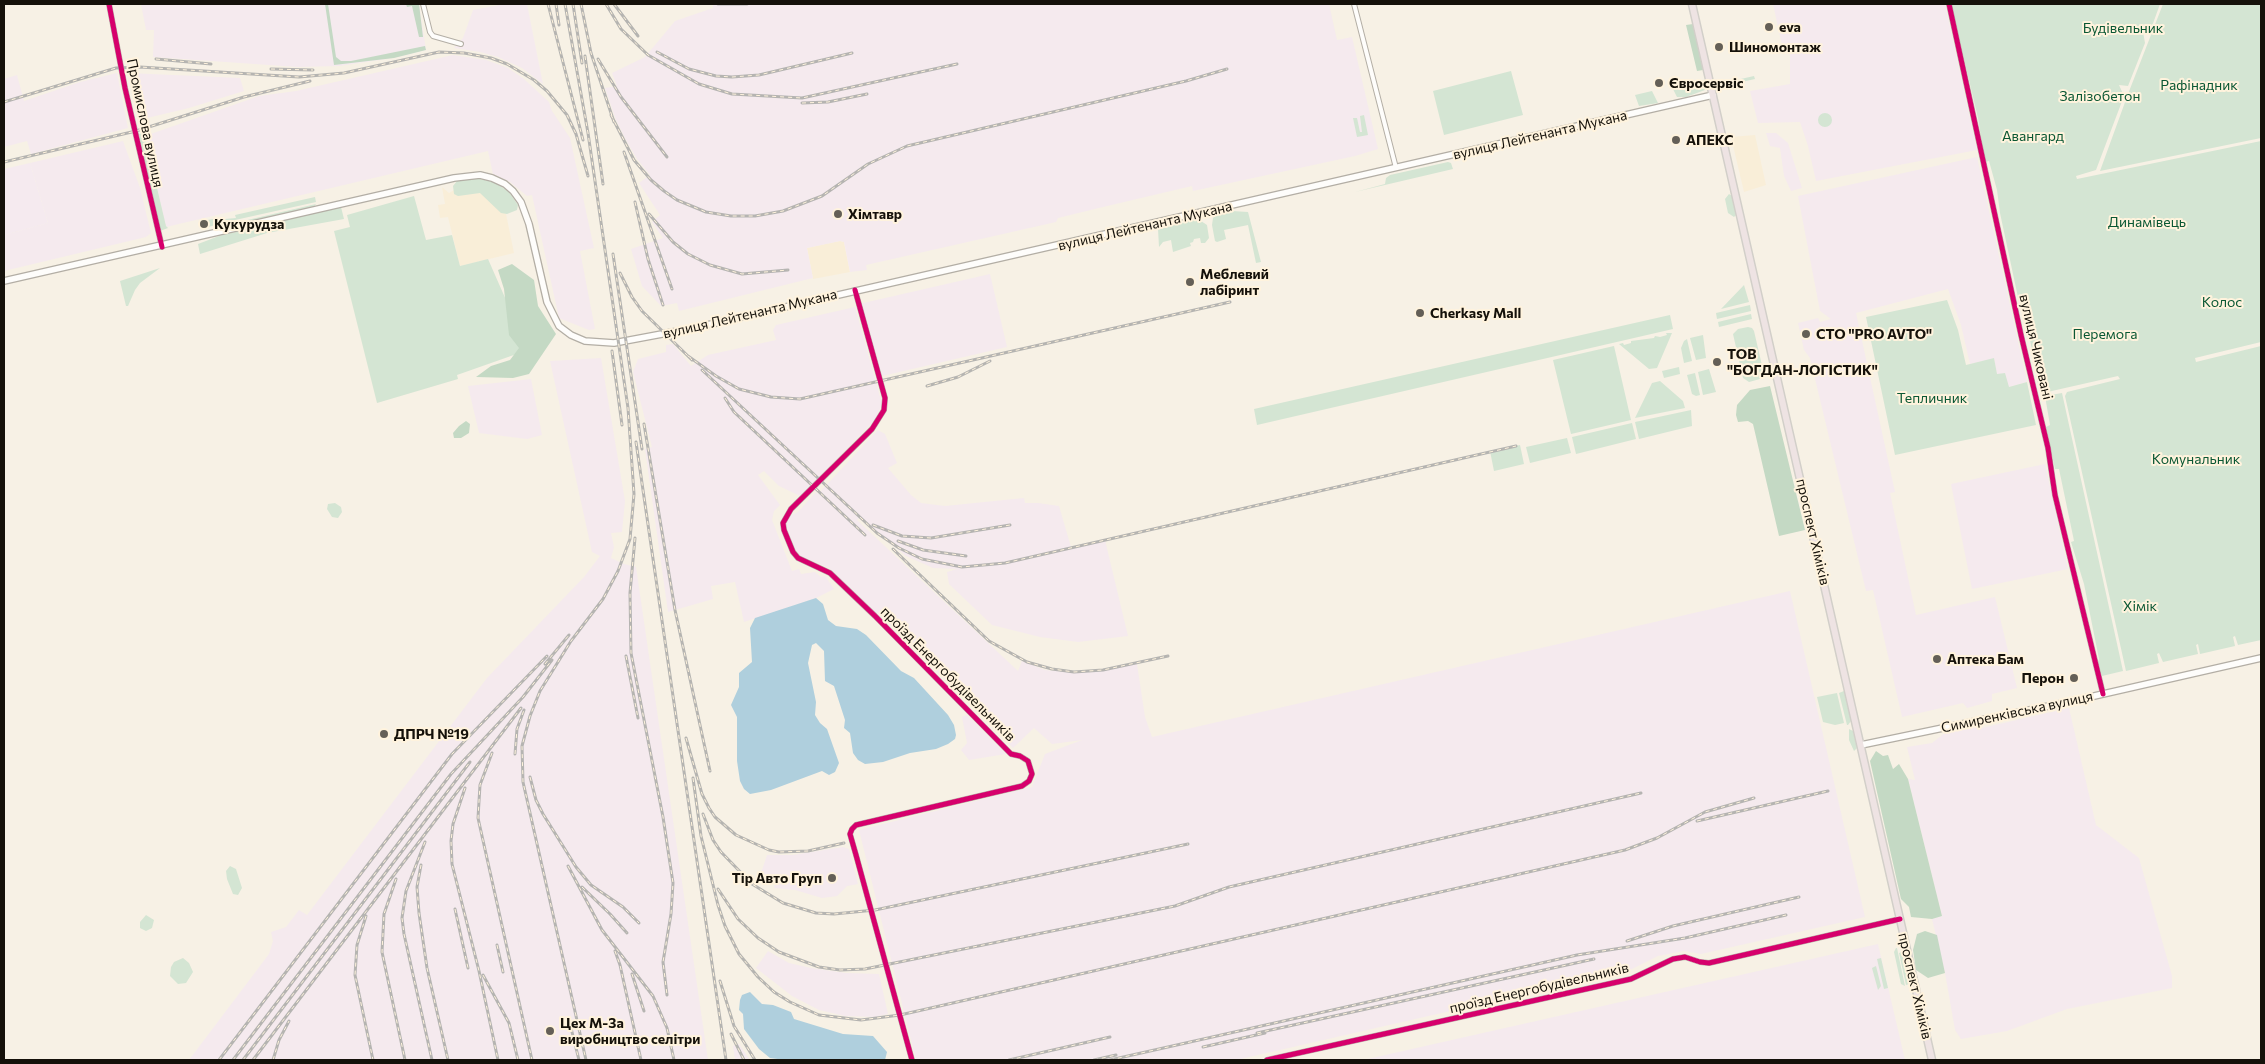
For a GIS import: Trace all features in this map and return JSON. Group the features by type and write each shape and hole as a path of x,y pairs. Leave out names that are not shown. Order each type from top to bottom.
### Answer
{"main road":[{"name":"проспект Хіміків","path":"1692,4 1932,1060"},
{"name":"вулиця Лейтенанта Мукана","path":"4,281 449,179 480,175 505,184 518,197 527,218 551,313 564,330 585,341 605,344 694,328 1713,95"},
{"name":"Симиренківська вулиця","path":"1861,745 2103,694 2261,658"}],"street":[{"name":"Промислова вулиця","path":"109,4 125,88 162,246"},
{"path":"423,4 430,32 433,36 461,44"},
{"path":"1354,4 1396,168"},
{"name":"вулиця Чиковані","path":"1949,4 2021,335 2048,448 2055,495 2103,694"},
{"name":"проїзд Енергобудівельників","path":"855,290 885,398 884,410 872,429 791,509 783,523 784,530 793,552 798,558 830,573 1011,754 1020,756 1028,761 1032,774 1029,781 1022,786 856,825 852,829 850,834 912,1060"},
{"name":"проїзд Енергобудівельників","path":"1267,1060 1631,980 1672,959 1685,957 1709,963 1900,919"}],"shaded area":[{"path":"141,4 419,4 426,50 394,58 339,66 298,67 153,57 154,30 146,30"},
{"path":"505,4 527,4 543,84 522,68 498,57 454,48 463,38 473,10"},
{"path":"713,4 1329,4 1337,40 1352,37 1378,149 1355,156 1193,191 1192,186 1103,207 1058,218 1056,222 866,265 867,270 850,272 844,242 840,241 807,248 813,278 679,311 677,303 661,306 642,286 631,249 663,238 652,222 660,215 639,183 650,175 637,159 626,140 616,120 605,88 617,86 612,73 645,57 675,21 713,8"},
{"path":"1773,4 1945,4 1977,150 1816,181 1800,122 1758,123 1750,91 1790,84 1790,55 1783,50"},
{"path":"453,55 486,60 508,68 524,79 549,102 552,111 570,138 594,248 580,251 595,329 589,330 559,318 532,195 527,196 510,182 493,174 488,151 166,227 145,136 259,96 296,91"},
{"path":"117,73 128,128 31,154 27,141 4,147 4,79 17,75 24,101 80,82"},
{"path":"129,73 240,78 244,91 189,108 147,118 139,83 130,83"},
{"path":"1766,133 1776,133 1788,143 1802,188 1791,191 1784,176 1780,148 1770,146"},
{"path":"1755,135 1766,185 1744,192 1731,137"},
{"path":"123,141 140,188 151,233 146,237 4,271 4,235 48,223 30,163"},
{"path":"1977,157 2027,382 2009,387 1997,375 1994,359 1970,364 1961,325 1948,289 1856,313 1895,492 1890,493 1916,615 1995,597 2017,688 1992,694 1992,701 1967,708 1963,703 1902,717 1873,590 1866,591 1810,358 1804,350 1798,323 1818,318 1820,322 1831,319 1820,311 1798,196"},
{"path":"30,163 48,223 4,235 4,169"},
{"path":"472,179 506,214 514,253 460,266 448,217 440,218 438,205 445,204 442,187 449,193"},
{"path":"840,241 844,242 850,272 813,279 807,248"},
{"path":"990,274 1007,347 878,377 859,304"},
{"path":"855,307 882,404 875,420 800,496 779,486 764,471 758,475 780,505 774,511 772,520 792,571 799,569 801,574 815,572 821,577 825,576 834,589 816,598 744,622 735,582 711,586 713,599 668,612 645,449 652,447 633,372 638,359 666,352 666,345 673,344 691,366 708,355 776,340 773,330 776,325"},
{"path":"601,358 625,501 622,532 611,533 614,547 611,558 636,567 708,1060 189,1060 269,954 273,941 271,932 286,927 299,910 307,915 487,678 584,577 600,556 592,552 550,361"},
{"path":"531,379 542,435 527,439 479,433 468,386"},
{"path":"878,430 885,434 897,463 888,468 911,495 921,503 945,506 1024,498 1025,503 1059,506 1071,547 1105,540 1128,636 1078,642 1040,637 992,625 949,584 947,572 957,569 933,568 906,556 859,518 857,520 1018,671 1022,661 1045,670 1077,673 1137,664 1145,717 1152,737 1790,591 1865,917 1701,954 1684,951 1658,956 1630,970 1236,1060 916,1060 859,830 1032,787 1045,754 1082,740 1052,744 1034,728 1013,748 889,624 842,584 829,568 799,556 794,549 786,525 788,517 798,512 816,492 818,494"},
{"path":"2045,464 2068,569 1972,589 1951,484"},
{"path":"2069,708 2096,825 2139,858 2172,976 2172,988 2067,1009 2007,1031 1961,1039 1955,1030 1945,973 1932,919 1942,916 1908,779 1915,780 1907,747 1932,743 1946,732 1977,724 1982,728"},
{"path":"967,715 1006,754 969,760 961,750 967,743 962,717"},
{"path":"843,847 849,849 858,884 847,886 837,896 822,898 795,890 774,888 775,884 764,880 760,876 767,855 793,855"},
{"path":"1878,944 1905,1060 1363,1060"},
{"path":"768,951 789,963 811,968 846,973 879,974 888,1014 875,1017 845,1016 819,1010 792,996 756,968"},
{"path":"739,1044 750,1060 735,1060 733,1046"}],"green space":[{"path":"325,4 328,4 336,57 341,61 351,61 425,46 426,50 394,58 334,65"},
{"path":"406,4 419,4 423,37 419,37 412,6 407,7"},
{"path":"1951,4 2160,4 2151,29 2142,26 2145,43 2128,86 2119,85 2124,96 2096,170 2076,176 2077,179 2261,141 2261,342 2195,358 2196,362 2261,346 2261,640 2238,645 2235,636 2233,637 2235,646 2200,654 2198,644 2196,645 2198,654 2163,662 2159,653 2157,654 2159,663 2126,671 2065,396 2067,392 2120,379 2118,376 2043,393 2037,381 2023,305 2019,302 1997,190 1989,161 1985,162 1978,118"},
{"name":"Рафінадник","path":"2163,4 2261,4 2261,138 2100,171 2128,94"},
{"path":"1693,24 1703,70 1697,71 1686,25"},
{"path":"1511,71 1523,115 1444,135 1433,91"},
{"path":"1754,76 1755,79 1729,85 1732,81"},
{"path":"1705,80 1705,90 1686,97 1677,97 1672,87"},
{"path":"1652,91 1658,103 1639,106 1635,95"},
{"path":"1825,113 1830,115 1832,120 1830,125 1825,127 1820,125 1818,120 1820,115"},
{"path":"1364,115 1368,135 1357,137 1353,118 1357,118 1360,132 1362,132 1360,116"},
{"path":"148,132 149,136 145,137 168,228 160,231 139,134"},
{"path":"1448,162 1451,163 1453,169 1355,192 1385,184 1386,178 1390,175"},
{"path":"477,178 496,183 509,192 518,205 517,210 507,214 501,213 480,193 458,196 454,194 453,186 457,181"},
{"path":"1729,194 1732,196 1736,215 1734,217 1728,213 1725,199"},
{"path":"414,196 426,240 452,235 460,266 488,259 528,350 457,375 458,379 377,403 334,231 350,227 347,215"},
{"path":"315,197 316,202 226,222 225,219 236,218 235,215"},
{"path":"316,204 313,208 228,227 226,225"},
{"path":"341,207 344,219 267,233 200,254 198,244 219,236"},
{"path":"1232,211 1248,212 1261,262 1256,263 1248,225 1224,230 1226,239 1215,241 1212,225 1213,218 1218,214"},
{"path":"220,218 221,224 203,228 201,221"},
{"path":"1198,219 1207,225 1209,238 1205,243 1201,243 1200,238 1194,239 1190,243 1191,246 1173,252 1171,240 1163,242 1159,247 1158,229"},
{"path":"512,264 534,280 538,306 556,334 529,374 513,378 476,377 491,366 510,360 519,348 509,335 504,289 498,270"},
{"path":"160,268 140,283 128,306 126,306 120,281"},
{"path":"1744,285 1749,302 1721,309"},
{"name":"Тепличник","path":"1947,300 1958,330 1966,365 1994,358 1997,374 2005,373 2009,387 2027,382 2036,425 1895,455 1866,317"},
{"path":"1750,305 1751,311 1717,319 1716,313"},
{"path":"1751,314 1752,319 1719,327 1718,322"},
{"path":"1670,315 1673,329 1257,425 1254,409"},
{"path":"1748,327 1754,331 1764,374 1760,379 1749,382 1743,378 1733,334 1738,329"},
{"path":"1666,333 1672,333 1657,368 1649,369 1619,344 1623,343 1624,345 1631,343 1631,341 1654,338 1655,336 1660,337 1667,335"},
{"path":"1703,335 1706,358 1696,360 1690,338"},
{"path":"1687,339 1692,361 1684,363 1681,348"},
{"path":"1614,346 1631,420 1571,434 1553,360"},
{"path":"1679,367 1680,374 1664,378 1662,371"},
{"path":"1709,369 1716,392 1703,395 1698,372"},
{"path":"1695,373 1700,395 1696,396 1692,394 1687,375"},
{"path":"1660,381 1683,401 1685,408 1635,418 1652,383"},
{"path":"1770,386 1805,530 1779,536 1753,424 1748,421 1738,422 1736,415 1737,405 1750,390"},
{"name":"Хімік","path":"2062,393 2123,671 2102,676 2084,584 2071,542 2074,541 2059,469 2055,469 2046,427 2050,425 2045,396"},
{"path":"1691,410 1692,426 1639,439 1635,422"},
{"path":"466,421 470,424 469,433 461,438 454,438 453,433"},
{"path":"1632,423 1636,439 1576,454 1572,437"},
{"path":"1567,438 1571,453 1530,463 1526,447"},
{"path":"1520,445 1524,464 1494,471 1490,451"},
{"path":"335,503 341,507 342,512 338,518 332,517 327,509 328,504"},
{"path":"1844,691 1851,721 1848,725 1839,693"},
{"path":"1837,693 1844,723 1835,725 1823,722 1817,697"},
{"path":"1849,729 1853,731 1857,748 1854,751 1849,740"},
{"path":"1876,751 1883,756 1888,755 1893,769 1899,764 1908,779 1942,916 1932,919 1911,917 1909,907 1901,899 1870,761"},
{"path":"230,866 236,869 242,888 238,895 233,894 227,879 226,871"},
{"path":"146,915 154,920 152,928 146,931 140,928 140,922"},
{"path":"1925,931 1937,935 1945,973 1928,978 1916,970 1913,950 1917,934"},
{"path":"1896,948 1905,986 1901,984 1894,952"},
{"path":"1902,952 1910,981 1906,985 1899,953"},
{"path":"183,958 189,963 193,972 186,983 178,984 170,976 171,967 174,962"},
{"path":"1881,958 1888,988 1884,989 1877,959"},
{"path":"1876,966 1881,986 1878,990 1872,968"}],"water":[{"path":"816,598 823,604 828,620 836,626 857,629 866,635 901,671 914,678 948,715 954,725 955,739 936,749 910,753 883,762 865,764 858,760 853,753 850,733 844,728 845,720 834,686 825,681 824,651 816,643 812,645 808,663 816,702 815,715 827,729 839,763 835,772 829,775 822,771 771,790 750,794 744,789 740,781 737,761 737,717 731,705 739,687 739,673 752,662 750,628 755,618"},
{"path":"750,992 762,1004 773,1005 791,1012 794,1019 843,1034 873,1036 887,1052 885,1060 785,1060 770,1058 759,1049 744,1029 743,1014 739,1010 740,1000 742,995"}],"railway":[{"path":"548,4 583,140"},
{"path":"556,4 559,25"},
{"path":"565,4 588,133 628,408 634,494 630,539 618,571 603,599 571,641 540,691 530,716 522,746 523,782 586,1060"},
{"path":"573,4 582,63"},
{"path":"581,4 591,53 614,122"},
{"path":"606,4 621,29 648,55 699,84 732,94 802,98 957,64"},
{"path":"614,4 638,36"},
{"path":"718,4 747,4"},
{"path":"4,102 116,68 140,67 299,77 344,73 439,52 464,53 491,58 507,64 534,80 547,91 567,115 576,134 588,176"},
{"path":"657,52 689,69 716,76 732,77 759,75 852,53"},
{"path":"585,56 603,184"},
{"path":"156,59 211,64"},
{"path":"598,59 621,97 667,157"},
{"path":"271,69 313,70"},
{"path":"611,115 634,160 651,180 664,191 677,200 706,212 731,216 755,216 783,211 822,196 868,164 907,146 1186,81 1227,69"},
{"path":"4,162 136,131 244,97 310,81"},
{"path":"802,103 828,102 867,94"},
{"path":"624,152 672,289"},
{"path":"635,202 648,259 663,305"},
{"path":"649,214 673,242 688,254 710,265 742,274 788,270"},
{"path":"613,254 642,449"},
{"path":"620,273 632,297 642,311 692,360"},
{"path":"688,356 716,376 739,389 771,397 800,399 1230,302"},
{"path":"612,351 622,425"},
{"path":"927,386 958,377 990,361"},
{"path":"702,370 877,533 899,548 922,559 962,567 1005,563 1516,446"},
{"path":"725,398 734,412 865,535"},
{"path":"644,424 675,610 710,771"},
{"path":"636,442 726,1060"},
{"path":"873,525 902,536 931,538 1010,525"},
{"path":"635,538 630,593 631,653 663,817 673,883 671,914 663,962 667,995"},
{"path":"898,541 923,550 966,556"},
{"path":"893,549 989,641 1027,662 1052,669 1074,672 1103,670 1168,656"},
{"path":"545,664 569,635"},
{"path":"219,1060 452,754 547,656"},
{"path":"626,656 638,718"},
{"path":"233,1060 451,774 523,697 552,660"},
{"path":"253,1060 521,708"},
{"path":"515,754 517,729 524,710"},
{"path":"686,738 702,794 709,808 715,817 736,835 769,850 779,852 808,851 844,843"},
{"path":"492,753 480,785 478,818 532,1060"},
{"path":"243,1060 470,762"},
{"path":"530,777 536,800 543,814 576,867 591,885 623,907 639,923"},
{"path":"693,778 701,836 718,905 725,926 739,954 758,977 774,992 790,1002 819,1015 861,1020 900,1015 1625,850 1657,838 1705,812 1754,798"},
{"path":"465,788 453,824 451,841 452,864 479,971 498,1060"},
{"path":"1697,821 1828,791"},
{"path":"718,889 738,919 758,938 779,952 819,967 840,970 865,969 1175,906 1229,887 1641,793"},
{"path":"703,814 713,840 721,852 752,884 783,903 816,913 834,914 875,910 1188,844"},
{"path":"425,842 406,891 402,918 432,1060"},
{"path":"421,865 417,887 419,913 427,968 448,1060"},
{"path":"568,866 602,930 653,996 667,1028 674,1060"},
{"path":"396,879 384,914 382,952 405,1060"},
{"path":"582,887 627,933"},
{"path":"1627,941 1673,926 1799,897"},
{"path":"455,909 468,968"},
{"path":"1110,1060 1577,955 1685,938 1786,915"},
{"path":"366,916 357,945 355,975 373,1060"},
{"path":"497,945 503,972"},
{"path":"615,951 620,965 641,1060"},
{"path":"1257,1033 1594,959"},
{"path":"632,974 644,1011"},
{"path":"483,975 509,1023 518,1060"},
{"path":"720,981 734,1026 755,1060"},
{"path":"273,1060 279,1040 289,1021"},
{"path":"571,1028 579,1060"},
{"path":"1203,1047 1265,1033"},
{"path":"731,1034 744,1060"},
{"path":"1009,1060 1110,1037"},
{"path":"1094,1060 1116,1055"}],"cycle path":[{"path":"109,4 125,88 162,247"},
{"path":"1949,4 2021,335 2048,448 2055,495 2103,694"},
{"path":"855,290 885,398 884,410 872,429 791,509 783,523 784,530 793,552 798,558 830,573 1011,754 1020,756 1028,761 1032,774 1029,781 1022,786 856,825 852,829 850,834 912,1060"},
{"path":"1267,1060 1631,979 1673,959 1685,957 1709,963 1900,919"}],"place":[{"name":"eva","path":"1769,27"},
{"name":"Шиномонтаж","path":"1719,47"},
{"name":"Євросервіс","path":"1659,83"},
{"name":"АПЕКС","path":"1676,140"},
{"name":"Хімтавр","path":"838,214"},
{"name":"Кукурудза","path":"204,224"},
{"name":"Меблевий лабіринт","path":"1190,282"},
{"name":"Cherkasy Mall","path":"1420,313"},
{"name":"СТО \"PRO AVTO\"","path":"1806,334"},
{"name":"ТОВ \"БОГДАН-ЛОГІСТИК\"","path":"1717,362"},
{"name":"Аптека Бам","path":"1937,659"},
{"name":"Перон","path":"2074,678"},
{"name":"ДПРЧ №19","path":"384,734"},
{"name":"Тір Авто Груп","path":"832,878"},
{"name":"Цех М-3а виробництво селітри","path":"550,1031"}],"park label":[{"name":"Будівельник","path":"2123,28"},
{"name":"Залізобетон","path":"2100,96"},
{"name":"Авангард","path":"2033,136"},
{"name":"Динамівець","path":"2147,222"},
{"name":"Колос","path":"2222,302"},
{"name":"Перемога","path":"2105,334"},
{"name":"Комунальник","path":"2196,459"}]}
